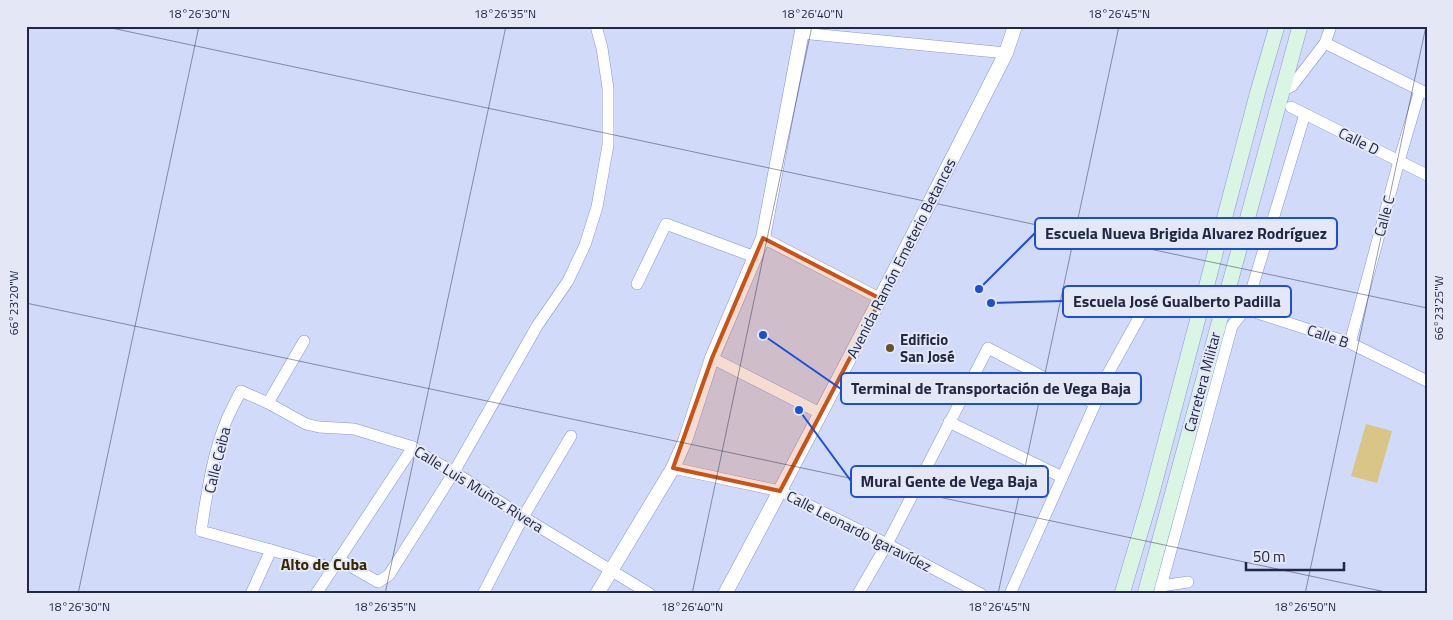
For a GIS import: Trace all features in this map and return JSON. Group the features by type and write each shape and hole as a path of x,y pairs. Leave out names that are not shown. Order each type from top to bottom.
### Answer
{"main road":[{"name":"Carretera Militar","path":"1122,594 1150,500 1258,91 1277,26"},
{"name":"Carretera Militar","path":"1145,594 1300,26"}],"street":[{"path":"251,594 271,550 335,563 378,582 388,575 454,472 537,326 568,281 585,245 597,207 608,145 608,88 602,48 596,26"},
{"name":"Avenida Ramón Emeterio Betances","path":"725,594 881,299 1006,53 1015,26"},
{"path":"1281,91 1292,86 1325,43 1331,26"},
{"path":"596,594 673,468 685,441 712,358 763,238 802,30 1006,53"},
{"path":"1325,43 1424,92"},
{"name":"Calle C","path":"1350,343 1399,161 1424,92"},
{"name":"Calle D","path":"1291,107 1427,175"},
{"path":"1160,590 1232,326 1246,308 1305,114"},
{"path":"637,284 666,224 755,257"},
{"path":"763,238 881,299"},
{"path":"1010,594 1095,404 1100,388 1152,296"},
{"name":"Calle B","path":"1224,302 1350,343 1427,380"},
{"path":"268,403 304,341"},
{"path":"858,594 887,544 988,348 1095,404"},
{"path":"712,358 820,413"},
{"name":"Calle Luis Muñoz Rivera","path":"241,391 268,403 306,424 319,427 354,429 413,447 523,517 650,594"},
{"name":"Calle Ceiba","path":"241,391 227,418 220,439 212,470 201,532 271,550"},
{"path":"949,422 1062,477"},
{"path":"483,594 523,517 570,436"},
{"path":"316,594 413,447"},
{"name":"Calle Leonardo Igaravídez","path":"673,468 780,491 887,544 981,594"},
{"path":"1160,590 1188,582"}],"highlighted area":[{"path":"763,238 881,299 780,491 673,468 712,358"}],"shaded area":[{"path":"1366,424 1392,431 1377,483 1351,476"}],"place":[{"name":"Escuela Nueva Brigida Alvarez Rodríguez","path":"979,289"},
{"name":"Escuela José Gualberto Padilla","path":"991,303"},
{"name":"Terminal de Transportación de Vega Baja","path":"763,335"},
{"name":"Edificio San José","path":"890,348"},
{"name":"Mural Gente de Vega Baja","path":"799,410"}],"district":[{"name":"Alto de Cuba","path":"324,564"}]}
